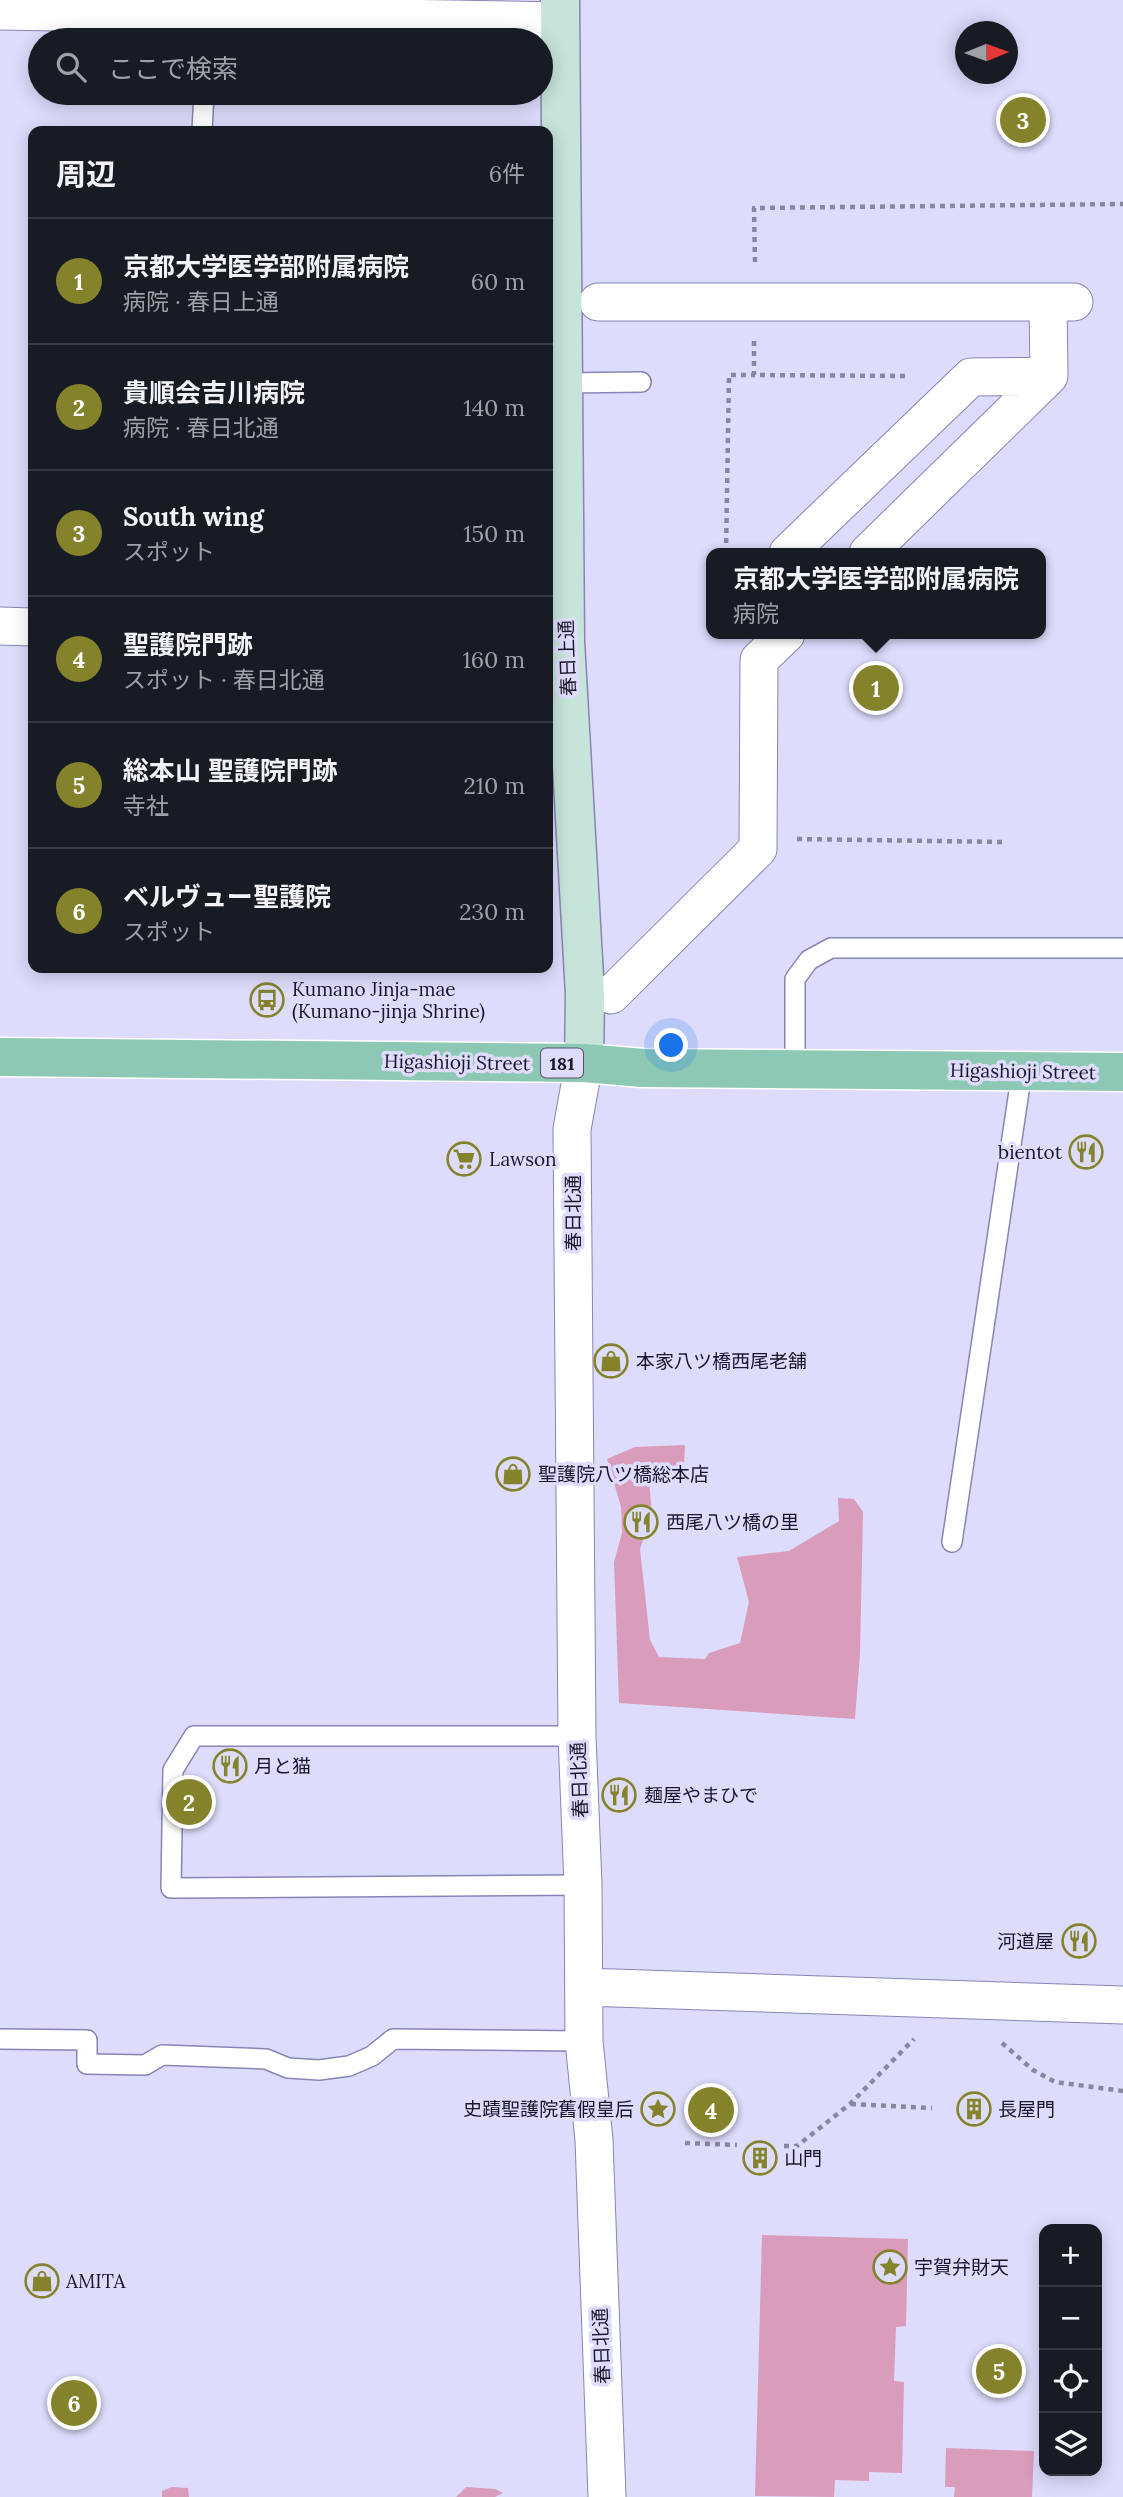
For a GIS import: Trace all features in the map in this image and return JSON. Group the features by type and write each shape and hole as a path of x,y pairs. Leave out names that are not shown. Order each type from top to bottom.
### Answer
{"main road":[{"name":"Higashioji Street","path":"0,1057 584,1063 643,1068 1123,1072"}],"street":[{"path":"0,11 208,18 560,10"},
{"name":"春日上通","path":"560,10 563,383 556,641 585,995 584,1063"},
{"path":"598,302 1061,302 1049,376 873,548"},
{"path":"793,548 971,377 1049,376"},
{"path":"0,626 28,627"},
{"path":"611,995 758,849 760,647 776,639"},
{"name":"春日北通","path":"584,1063 572,1129 577,1737 583,1885 584,2041 594,2140 607,2497"},
{"path":"584,1987 1123,2005"}],"lane":[{"path":"202,126 203,105"},
{"path":"563,383 641,382"},
{"path":"795,1069 795,979 809,960 831,948 1123,948"},
{"path":"952,1542 1022,1071"},
{"path":"577,1737 194,1736 173,1770 171,1888 583,1885"},
{"path":"0,2039 87,2040 87,2064 145,2065 162,2055 266,2059 288,2068 318,2070 349,2066 372,2056 393,2039 584,2041"}],"path":[{"path":"726,548 729,375 754,375"},
{"path":"758,839 1003,842"},
{"path":"784,2146 797,2147 850,2104 913,2040 923,2036"},
{"path":"994,2036 1033,2070 1055,2082 1123,2091"},
{"path":"850,2104 932,2108"},
{"path":"685,2143 737,2144"}],"shaded area":[{"path":"685,1445 684,1467 648,1471 652,1513 640,1549 650,1640 659,1657 705,1659 709,1653 740,1643 749,1602 737,1557 789,1551 839,1521 838,1498 854,1499 863,1512 860,1654 855,1719 619,1703 614,1562 622,1533 621,1507 607,1459 635,1447"},
{"path":"762,2235 908,2239 906,2326 896,2327 894,2381 904,2382 902,2473 869,2472 869,2481 835,2480 834,2497 755,2496"},
{"path":"946,2448 1034,2451 1032,2497 954,2497 955,2487 945,2487"},
{"path":"172,2487 188,2488 189,2497 162,2497 162,2491"},
{"path":"466,2487 495,2489 503,2493 495,2497 456,2497"}],"place":[{"name":"South wing","path":"1023,120"},
{"name":"京都大学医学部附属病院","path":"876,688"},
{"name":"Kumano Jinja-mae (Kumano-jinja Shrine)","path":"267,1000"},
{"name":"bientot","path":"1086,1152"},
{"name":"Lawson","path":"464,1159"},
{"name":"本家八ツ橋西尾老舗","path":"611,1361"},
{"name":"聖護院八ツ橋総本店","path":"513,1474"},
{"name":"西尾八ツ橋の里","path":"641,1522"},
{"name":"月と猫","path":"230,1766"},
{"name":"麺屋やまひで","path":"619,1795"},
{"name":"貴順会吉川病院","path":"189,1802"},
{"name":"河道屋","path":"1079,1941"},
{"name":"史蹟聖護院舊假皇后","path":"658,2109"},
{"name":"長屋門","path":"974,2109"},
{"name":"聖護院門跡","path":"711,2110"},
{"name":"山門","path":"760,2158"},
{"name":"宇賀弁財天","path":"890,2267"},
{"name":"AMITA","path":"42,2281"},
{"name":"総本山 聖護院門跡","path":"999,2371"},
{"name":"ベルヴュー聖護院","path":"74,2403"}]}
